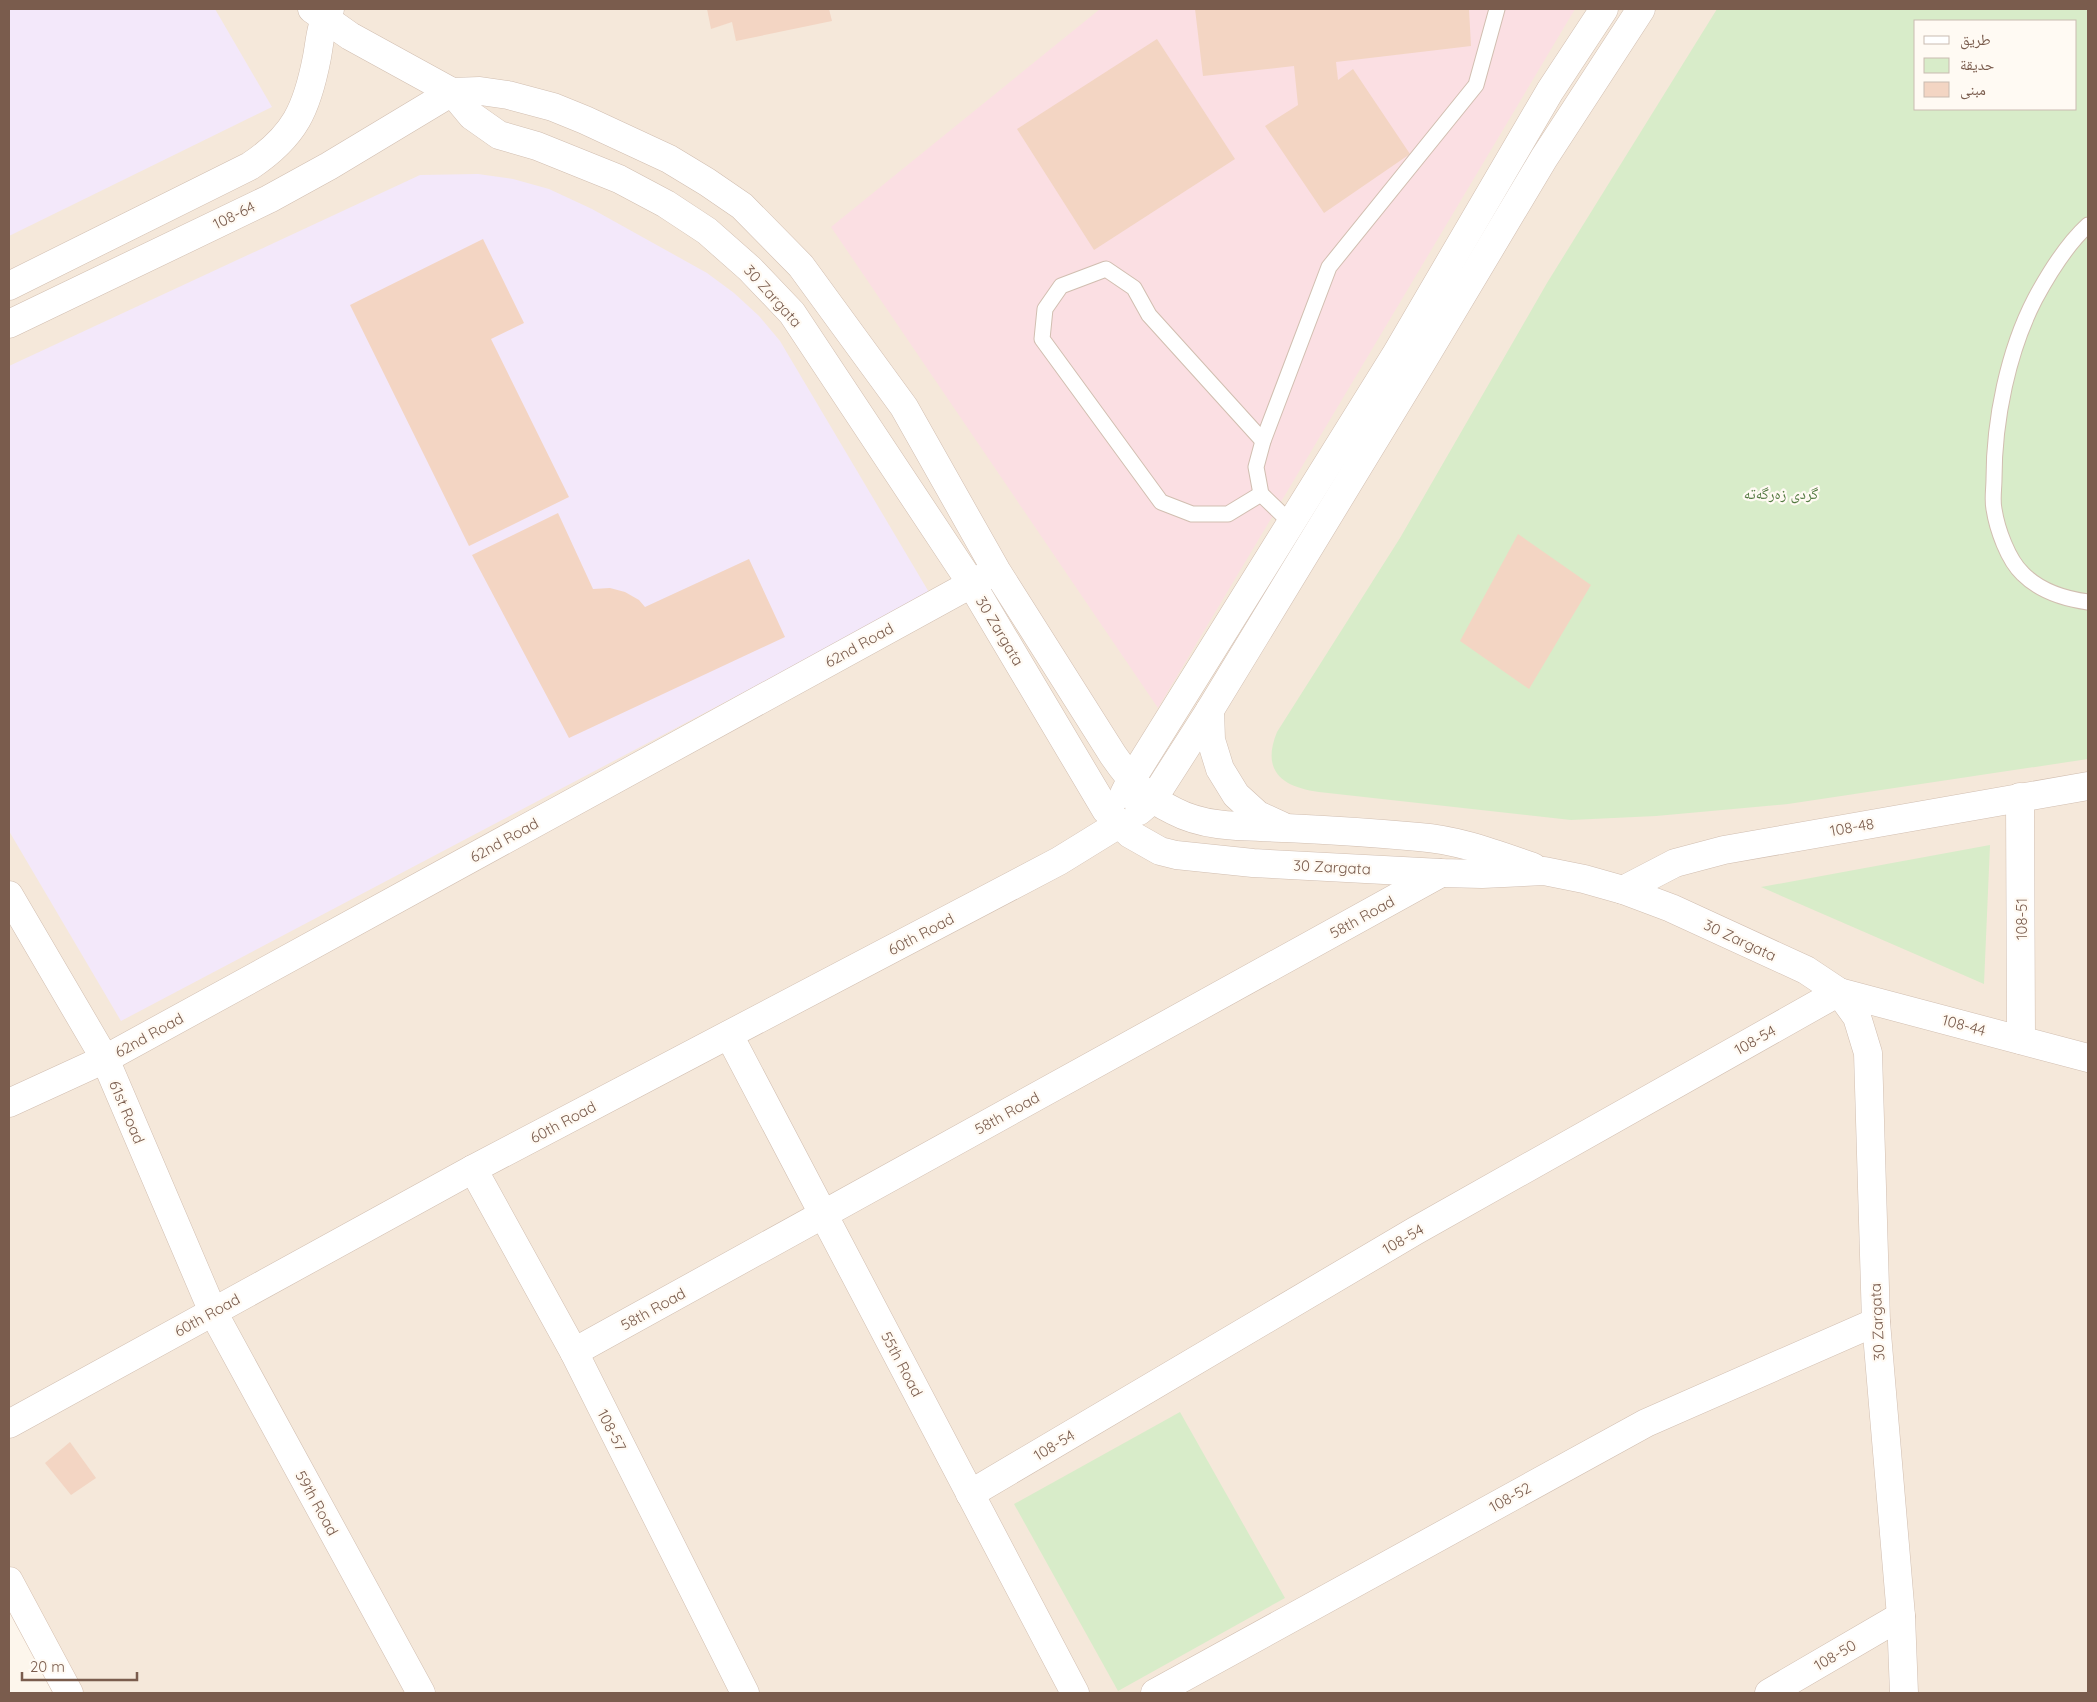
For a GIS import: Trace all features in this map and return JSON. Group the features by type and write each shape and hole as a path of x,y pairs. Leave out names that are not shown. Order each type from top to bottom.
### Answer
{"street":[{"path":"1119,824 1122,801 1131,780 1396,356 1550,91 1604,9"},
{"name":"60th Road","path":"9,1424 473,1169 1059,861 1137,813 1153,799 1210,710 1534,174 1641,9"},
{"path":"322,12 350,36 452,92 480,91 508,95 553,108 585,120 669,159 708,182 742,206 801,266 898,399 996,570 1131,780 1153,799 1175,812 1201,820 1234,826 1421,837 1478,848 1544,871"},
{"path":"9,286 250,166 270,152 288,134 303,109 312,84 322,12"},
{"name":"108-64","path":"9,324 269,199 329,166 452,92"},
{"name":"30 Zargata","path":"452,92 472,116 485,127 499,135 537,146 619,179 666,204 707,231 750,269 792,313 971,583 1106,810 1119,824 1144,843 1176,855 1253,863 1441,873 1482,874 1544,871 1584,879 1623,890 1670,908 1806,970 1840,992 1857,1017 1868,1052 1876,1322 1901,1616 1904,1693"},
{"path":"250,166 269,199"},
{"path":"123,230 138,261"},
{"name":"62nd Road","path":"9,1102 105,1059 996,570"},
{"path":"1210,710 1211,740 1220,769 1236,795 1258,815 1285,828"},
{"name":"108-48","path":"1623,890 1675,863 1724,850 2088,786"},
{"name":"108-51","path":"2020,797 2021,1040"},
{"name":"58th Road","path":"574,1352 1441,873"},
{"name":"61st Road","path":"9,895 105,1059 213,1312"},
{"name":"108-44","path":"1840,992 2088,1058"},
{"name":"108-54","path":"970,1494 1416,1231 1840,992"},
{"name":"55th Road","path":"729,1035 1075,1693"},
{"name":"108-57","path":"473,1169 574,1352 745,1693"},
{"name":"59th Road","path":"213,1312 421,1693"},
{"name":"108-52","path":"1154,1693 1646,1423 1876,1322"},
{"path":"9,1581 69,1693"},
{"name":"108-50","path":"1769,1693 1901,1616"}],"lane":[{"path":"1291,523 1261,494 1256,467 1263,442 1329,267 1476,85 1497,9"},
{"path":"2088,225 2058,260 2035,300 2017,343 2003,397 1994,448 1994,508 2006,549 2023,574 2044,589 2070,599 2088,602"},
{"path":"1261,494 1228,514 1192,514 1160,502 1042,339 1045,309 1061,286 1106,269 1134,288 1149,315 1263,442"}],"shaded area":[{"path":"9,9 2088,9 2088,1693 69,1693 9,1581"},
{"path":"9,9 215,9 272,107 9,236"},
{"path":"1100,9 1575,9 1158,708 831,227"},
{"path":"478,174 513,179 549,189 592,209 707,273 734,293 759,316 780,341 930,594 121,1021 9,831 9,366 420,175"}],"green space":[{"name":"گردی زەرگەتە","path":"1717,9 2088,9 2088,759 1788,804 1656,816 1571,820 1319,792 1295,786 1278,775 1274,767 1272,757 1277,732 1400,538 1547,283"},
{"path":"1990,845 1984,984 1761,887"},
{"path":"1180,1412 1285,1598 1118,1691 1014,1504"}],"building":[{"path":"707,9 829,9 832,21 736,41 732,22 711,29"},
{"path":"1195,9 1469,9 1471,46 1336,62 1338,80 1353,69 1410,154 1324,213 1265,126 1298,105 1294,66 1203,76"},
{"path":"1157,39 1235,159 1094,250 1017,129"},
{"path":"483,239 524,323 491,339 569,497 469,546 350,305"},
{"path":"558,513 593,589 610,588 625,592 639,600 645,607 749,559 785,637 569,738 472,555"},
{"path":"1518,534 1591,585 1529,689 1460,641"},
{"path":"70,1442 96,1478 71,1495 45,1463"}]}
